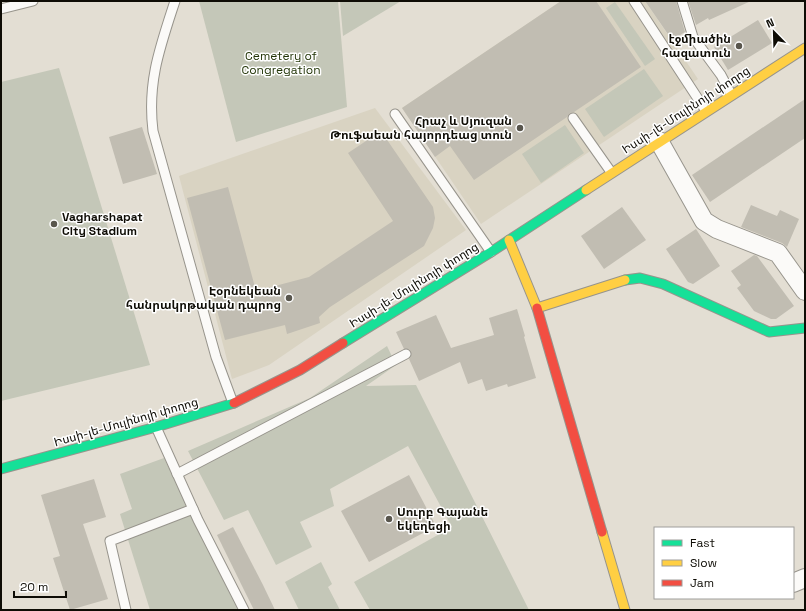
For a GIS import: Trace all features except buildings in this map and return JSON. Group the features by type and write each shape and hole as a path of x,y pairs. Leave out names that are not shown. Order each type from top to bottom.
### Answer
{"street":[{"name":"Իսսի-լե-Մուլինոյի փողոց","path":"1,469 156,427 233,403 300,370 491,252 731,94 805,48"},
{"path":"659,141 704,221 717,229 778,253 805,291"},
{"path":"509,240 537,308 625,610"},
{"path":"537,308 622,280 640,278 663,284 769,332 805,328"},
{"path":"794,583 805,578"}],"lane":[{"path":"1,9 33,1"},
{"path":"175,1 155,63 151,112 153,131 216,357 233,403"},
{"path":"634,1 706,111"},
{"path":"682,1 693,37 721,75 731,94"},
{"path":"395,114 491,252"},
{"path":"573,118 611,172"},
{"path":"177,474 406,354"},
{"path":"156,427 193,509 244,610"},
{"path":"126,610 110,541 193,509"}],"shaded area":[{"name":"Հրաչ և Սյուզան Թուֆաեան հայորդեաց տուն","path":"561,1 645,1 698,79 481,224 402,108"},
{"name":"Էօրնեկեան հանրակրթական դպրոց","path":"375,108 466,230 269,365 232,379 179,176"}],"green space":[{"name":"Cemetery of Congregation","path":"199,1 338,1 347,107 236,142"},
{"path":"340,1 401,1 343,36"},
{"path":"615,2 655,59 645,66 606,8"},
{"name":"Vagharshapat City Stadium","path":"59,68 150,365 1,401 1,82"},
{"path":"644,69 663,96 604,137 585,109"},
{"path":"565,125 584,153 541,183 522,154"},
{"path":"387,346 396,365 366,386 416,385 529,610 370,610 354,582 452,527 408,446 330,489 334,506 300,522 312,547 276,565 248,510 224,520 188,451 310,398"},
{"path":"164,458 240,610 150,610 120,514 132,509 120,474"},
{"path":"321,562 332,584 328,587 340,610 299,610 285,582"}],"traffic: fast":[{"path":"343,343 491,252 586,190"},
{"path":"625,280 640,278 663,284 769,332 805,328"},
{"path":"1,469 156,427 234,403"}],"traffic: slow":[{"path":"586,190 805,48"},
{"path":"509,240 537,308 625,280"},
{"path":"602,532 625,610"}],"traffic: jam":[{"path":"537,308 602,532"},
{"path":"234,403 300,370 343,343"}],"place":[{"name":"էջմիածին հազատուն","path":"739,46"},
{"name":"Հրաչ և Սյուզան Թուֆաեան հայորդեաց տուն","path":"520,128"},
{"name":"Vagharshapat City Stadium","path":"54,224"},
{"name":"Էօրնեկեան հանրակրթական դպրոց","path":"289,298"},
{"name":"Սուրբ Գայանե եկեղեցի","path":"389,519"}]}
